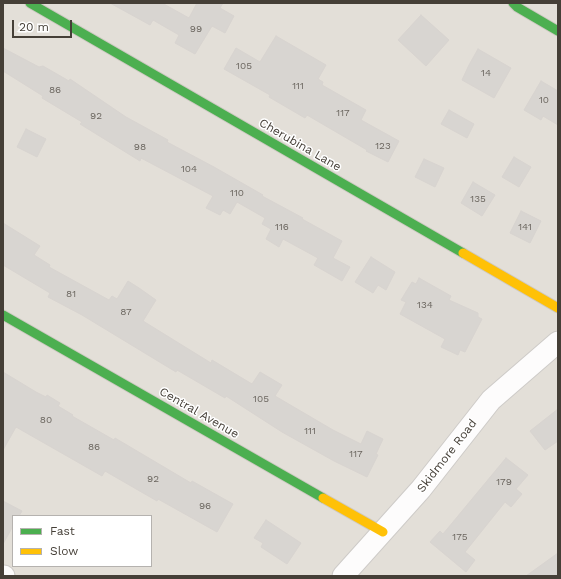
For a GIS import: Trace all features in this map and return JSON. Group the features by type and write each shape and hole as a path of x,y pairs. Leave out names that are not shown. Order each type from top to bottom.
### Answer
{"street":[{"name":"Cherubina Lane","path":"30,3 558,308"},
{"path":"514,3 517,7 558,31"},
{"name":"Central Avenue","path":"3,315 383,532"},
{"name":"Skidmore Road","path":"343,576 421,489 491,400 558,342"}],"shaded area":[{"path":"3,3 558,3 558,576 3,576"}],"building":[{"path":"110,3 162,3 189,18 197,3 223,3 220,8 234,16 225,33 212,26 195,54 175,43 179,35 153,20 150,25"},
{"path":"421,15 449,40 426,66 398,40"},
{"path":"276,36 326,65 318,79 323,82 322,85 366,110 361,120 399,141 388,162 366,151 367,150 307,115 305,118 269,97 270,95 224,69 236,48 260,62"},
{"path":"3,48 39,67 43,66 69,81 70,79 126,117 168,140 167,142 214,167 342,241 333,258 350,267 342,281 314,265 318,258 283,239 279,247 266,239 271,229 262,224 265,218 237,202 230,214 223,210 220,215 206,208 213,196 141,158 140,161 80,124 82,122 42,98 43,96 3,71"},
{"path":"478,49 511,68 494,98 462,80"},
{"path":"541,81 558,91 558,125 543,116 541,120 524,110"},
{"path":"449,110 474,124 467,138 441,124"},
{"path":"26,129 46,139 37,157 17,147"},
{"path":"514,157 531,167 519,187 502,177"},
{"path":"424,159 444,168 435,187 415,177"},
{"path":"473,182 495,195 482,216 461,203"},
{"path":"521,211 541,221 530,243 510,233"},
{"path":"3,223 40,246 34,255 50,265 49,267 109,300 112,296 117,299 128,281 139,288 156,300 143,321 211,363 212,360 252,384 260,372 282,385 275,396 333,430 361,444 367,431 383,439 376,454 378,455 367,477 334,461 282,432 226,396 225,398 177,370 176,372 82,315 48,297 50,293 3,265"},
{"path":"371,257 395,272 386,290 378,285 373,293 355,282"},
{"path":"419,278 451,296 449,300 478,313 478,317 482,319 465,352 460,350 458,355 441,347 445,339 400,314 406,302 401,300 412,282 416,284"},
{"path":"3,372 36,392 46,397 47,395 60,403 58,406 73,415 72,416 114,440 115,438 191,483 192,481 233,504 217,532 158,499 157,501 105,471 102,476 16,427 3,450"},
{"path":"558,409 558,441 545,450 530,431"},
{"path":"506,458 528,475 516,489 522,494 511,507 505,502 465,552 475,560 466,572 430,542 440,531 443,534"},
{"path":"3,501 22,511 20,515 12,515 12,528 3,544"},
{"path":"266,520 301,543 287,564 261,547 263,543 254,538"},
{"path":"558,553 558,576 526,576"}],"traffic: fast":[{"path":"30,3 463,253"},
{"path":"513,3 517,7 558,31"},
{"path":"3,315 323,498"}],"traffic: slow":[{"path":"463,253 558,308"},
{"path":"323,498 383,532"}]}
